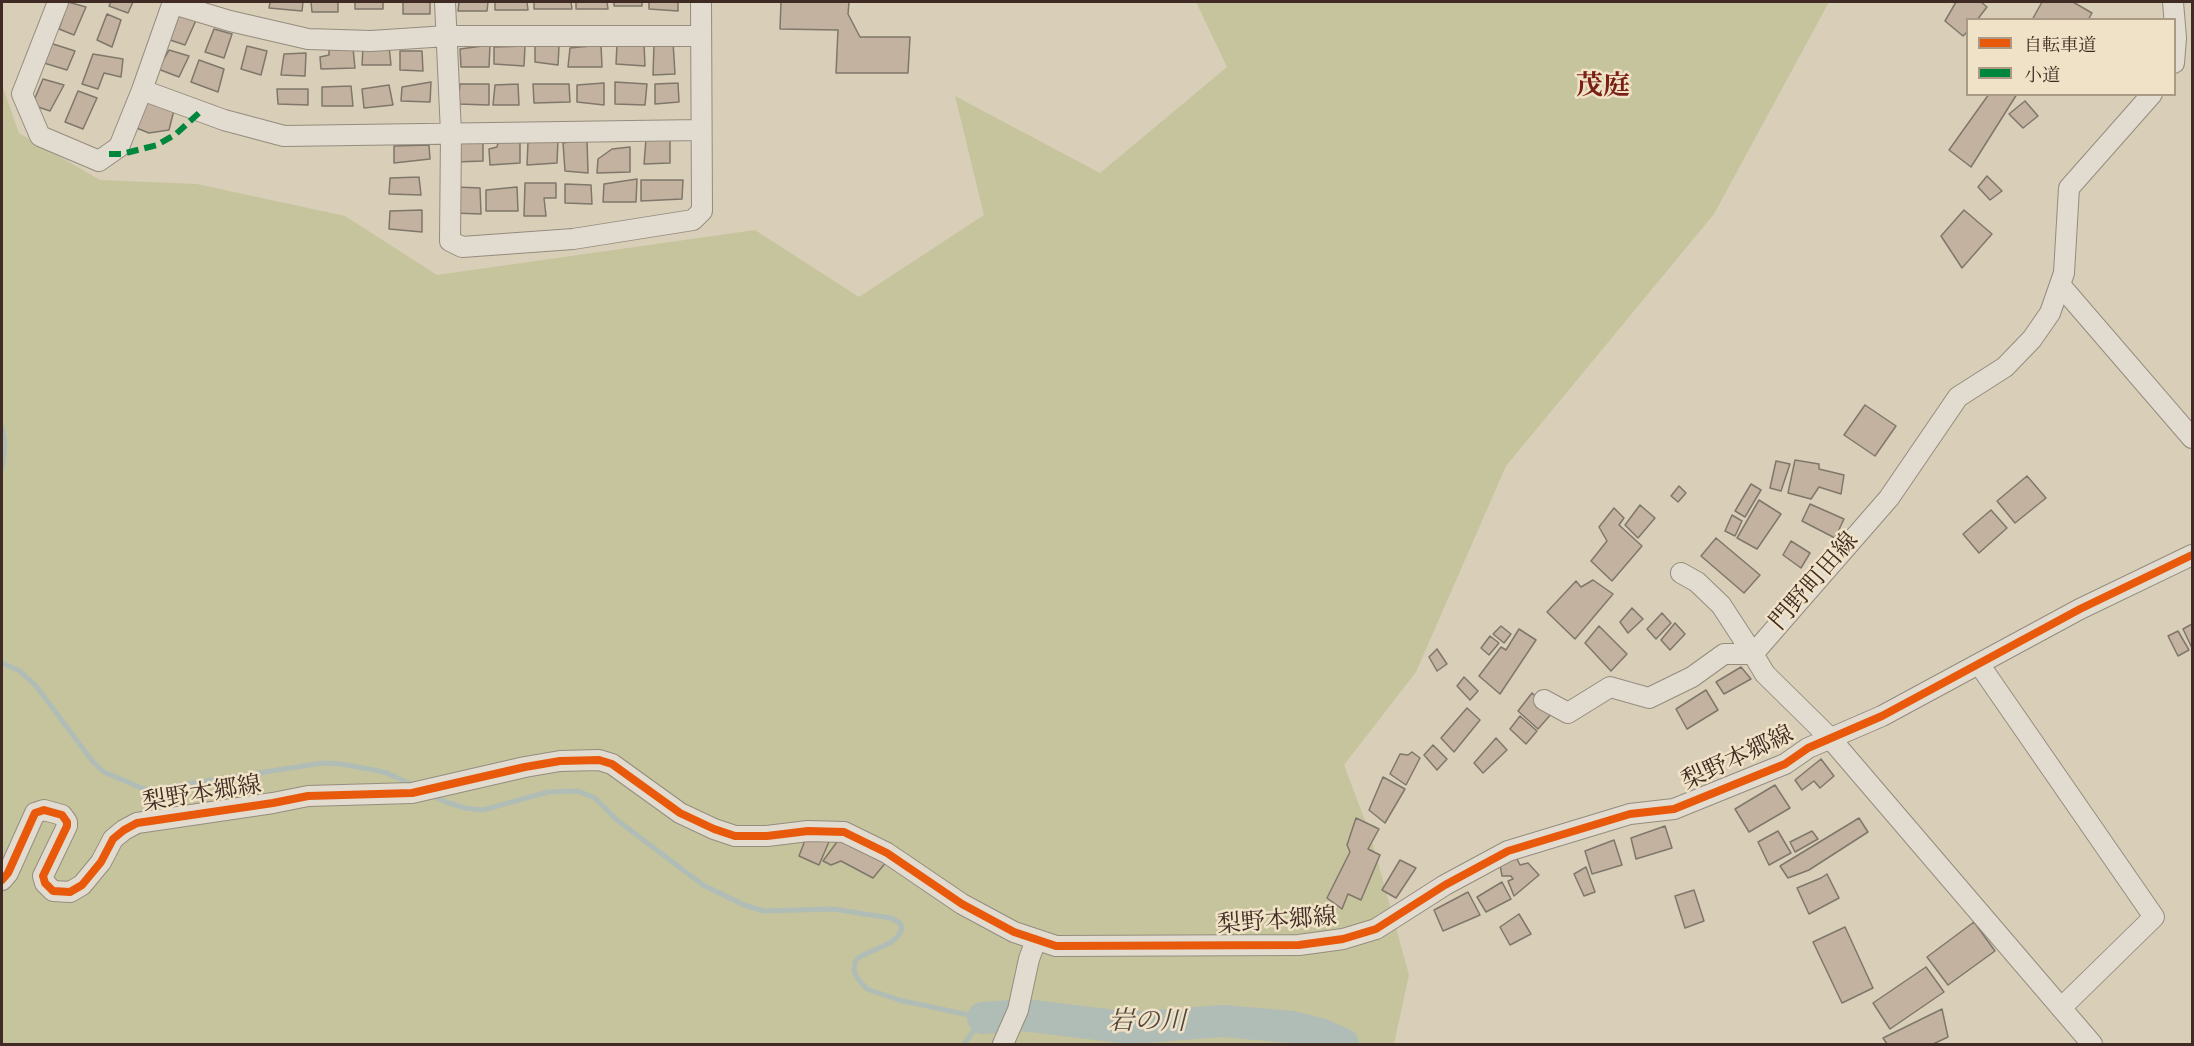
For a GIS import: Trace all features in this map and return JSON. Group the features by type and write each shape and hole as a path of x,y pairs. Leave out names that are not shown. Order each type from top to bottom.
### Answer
{"street":[{"path":"58,2 22,94 40,136 99,161 119,147 173,3 230,21 308,39 371,41 447,36 700,36"},
{"path":"445,2 451,133 450,241 462,247 573,239 693,220 702,211 701,2"},
{"path":"2173,2 2174,18"},
{"path":"142,90 224,120 284,136 701,130"},
{"name":"門野町田線","path":"2092,1044 1830,738 1765,674 1753,654 1888,498 1958,397 2005,367 2032,339 2050,313 2061,286 2066,251 2069,188 2150,96"},
{"path":"2061,286 2193,438"},
{"name":"梨野本郷線","path":"2,880 8,873 35,813 44,810 62,815 67,822 44,876 45,883 53,891 70,892 82,885 101,862 113,839 124,830 137,824 308,796 412,793 560,761 599,760 612,764 680,813 735,836 767,836 808,831 844,832 852,835 887,853 962,904 1014,932 1056,946 1299,945 1343,939 1376,929 1445,885 1508,851 1630,814 1674,809 1785,765 1808,748 1882,716 2080,609 2193,555"},
{"path":"1681,573 1697,582 1721,605 1753,654"},
{"path":"1544,700 1568,713 1610,687 1649,698 1692,677 1724,654 1753,654"},
{"path":"1979,664 2154,918 2061,1008"},
{"path":"1007,1037 1020,1002 1029,959 1036,940"}],"shaded area":[{"path":"1196,2 1829,2 1714,214 1506,466 1416,672 1344,765 1370,834 1409,975 1394,1044 2,1044 2,85 19,133 100,180 197,184 345,216 437,275 755,230 859,297 984,215 955,96 1100,173 1227,67"}],"building":[{"path":"68,2 86,7 74,35 59,29"},
{"path":"111,2 133,2 128,13 109,6"},
{"path":"270,2 303,2 302,11 269,8"},
{"path":"311,2 338,2 338,12 312,12"},
{"path":"355,2 383,2 383,9 355,9"},
{"path":"403,2 430,2 430,14 403,14"},
{"path":"459,2 488,2 487,11 458,11"},
{"path":"495,2 527,2 528,10 495,10"},
{"path":"534,2 571,2 572,9 534,9"},
{"path":"576,2 607,2 608,9 576,9"},
{"path":"614,2 642,2 642,6 614,6"},
{"path":"649,2 678,2 678,11 649,9"},
{"path":"781,2 849,2 848,14 860,37 910,37 908,73 836,73 838,30 780,29"},
{"path":"1956,2 1981,2 1987,7 1979,18 1966,18 1966,33 1963,36 1945,21"},
{"path":"2042,2 2073,2 2092,13 2089,18 2033,18"},
{"path":"178,12 197,18 185,45 167,39"},
{"path":"107,14 121,20 112,47 97,40"},
{"path":"214,29 232,34 224,58 205,52"},
{"path":"673,42 675,74 653,75 654,44"},
{"path":"50,43 75,51 67,70 44,63"},
{"path":"617,44 644,44 645,66 616,64"},
{"path":"490,45 489,67 461,67 460,49"},
{"path":"601,45 602,67 568,67 570,48"},
{"path":"247,46 267,51 261,75 241,69"},
{"path":"389,46 391,65 362,65 363,47"},
{"path":"525,46 524,66 494,64 494,47"},
{"path":"535,46 559,46 558,65 535,62"},
{"path":"329,47 353,48 355,68 321,69 320,57 329,55"},
{"path":"169,50 189,56 179,77 158,69"},
{"path":"400,51 422,51 423,71 400,70"},
{"path":"306,53 305,76 281,75 284,54"},
{"path":"93,54 123,59 121,77 104,73 98,89 82,84"},
{"path":"199,60 224,69 218,92 191,82"},
{"path":"43,79 64,85 50,111 32,105"},
{"path":"431,82 430,102 401,101 402,87"},
{"path":"615,82 647,84 645,105 615,104"},
{"path":"604,83 604,105 577,102 577,85"},
{"path":"678,83 679,102 655,104 655,84"},
{"path":"460,84 489,84 489,105 458,104"},
{"path":"518,84 519,105 493,105 495,85"},
{"path":"533,84 569,84 570,102 534,103"},
{"path":"389,85 393,105 364,108 362,89"},
{"path":"351,86 353,106 322,106 322,87"},
{"path":"277,89 308,89 308,105 278,104"},
{"path":"78,91 97,98 83,129 65,122"},
{"path":"1988,96 2016,96 1971,167 1949,150"},
{"path":"147,101 174,110 169,130 149,133 134,127"},
{"path":"2025,101 2038,116 2023,128 2009,114"},
{"path":"670,137 670,163 644,164 646,139"},
{"path":"499,139 520,142 520,163 490,165 489,149 497,147"},
{"path":"587,139 588,173 565,171 563,143"},
{"path":"558,140 557,163 527,165 528,142"},
{"path":"456,142 483,143 483,161 456,162"},
{"path":"429,145 430,159 394,163 394,146"},
{"path":"630,147 630,172 597,173 598,159 612,149"},
{"path":"1987,176 2002,191 1990,200 1978,187"},
{"path":"419,177 421,195 389,194 390,178"},
{"path":"637,179 636,202 603,202 604,184"},
{"path":"641,180 683,180 682,199 641,201"},
{"path":"525,183 556,183 556,198 544,198 546,216 524,216"},
{"path":"565,184 591,185 592,204 565,203"},
{"path":"457,187 480,188 481,214 454,213"},
{"path":"517,187 518,211 486,211 486,190"},
{"path":"422,210 422,232 389,229 390,211"},
{"path":"1964,210 1992,234 1962,268 1941,236"},
{"path":"1865,405 1896,426 1875,456 1844,435"},
{"path":"1795,460 1819,464 1819,469 1844,475 1841,494 1819,487 1811,499 1788,493"},
{"path":"1776,461 1790,464 1781,491 1770,488"},
{"path":"2027,476 2046,498 2015,523 1997,501"},
{"path":"1751,484 1761,490 1745,517 1735,511"},
{"path":"1679,486 1686,493 1678,502 1671,496"},
{"path":"1759,500 1781,514 1757,549 1737,538"},
{"path":"1810,504 1844,519 1835,538 1802,521"},
{"path":"1640,505 1655,518 1638,538 1625,525"},
{"path":"1614,508 1624,518 1619,525 1642,546 1612,581 1591,561 1607,541 1599,527"},
{"path":"1991,510 2007,528 1979,553 1963,534"},
{"path":"1732,515 1742,521 1735,536 1725,531"},
{"path":"1716,538 1760,575 1744,593 1701,556"},
{"path":"1791,541 1810,553 1801,568 1783,555"},
{"path":"1593,580 1613,594 1575,639 1547,612 1576,581 1581,587"},
{"path":"1632,608 1643,619 1628,633 1620,622"},
{"path":"1662,613 1671,623 1656,639 1647,629"},
{"path":"1675,623 1685,634 1670,650 1661,640"},
{"path":"2192,624 2192,648 2183,629"},
{"path":"1501,626 1511,634 1504,643 1493,634"},
{"path":"1599,626 1627,654 1611,671 1585,643"},
{"path":"1519,629 1536,640 1500,694 1479,676 1501,647 1506,650"},
{"path":"2178,631 2189,650 2178,656 2168,636"},
{"path":"1490,636 1499,643 1489,655 1481,648"},
{"path":"1437,649 1447,664 1437,671 1429,657"},
{"path":"1741,667 1751,679 1724,694 1716,682"},
{"path":"1464,677 1478,691 1470,700 1457,686"},
{"path":"1706,690 1718,710 1687,729 1676,709"},
{"path":"1532,693 1553,712 1538,729 1518,711"},
{"path":"1467,708 1480,720 1454,752 1441,738"},
{"path":"1520,716 1537,731 1526,744 1510,729"},
{"path":"1496,738 1507,750 1483,773 1474,763"},
{"path":"1433,745 1447,759 1437,770 1424,755"},
{"path":"1412,752 1420,758 1406,785 1390,774 1400,754 1408,755"},
{"path":"1821,759 1834,776 1820,788 1814,781 1802,790 1795,780"},
{"path":"1383,777 1405,789 1385,823 1369,810"},
{"path":"1775,785 1790,808 1749,832 1735,809"},
{"path":"1356,818 1379,829 1368,849 1380,855 1361,900 1348,894 1342,909 1327,898 1350,852 1347,845"},
{"path":"1859,818 1868,832 1809,870 1788,878 1780,866"},
{"path":"1665,826 1672,848 1636,859 1631,838"},
{"path":"1778,831 1791,853 1769,865 1758,842"},
{"path":"1812,831 1818,839 1795,852 1790,842"},
{"path":"807,835 831,837 819,865 799,856"},
{"path":"842,835 887,861 873,878 841,861 831,865 823,861"},
{"path":"1614,840 1622,865 1592,874 1585,851"},
{"path":"1516,857 1520,865 1528,863 1539,875 1514,896 1508,881 1513,879 1511,876 1502,876 1500,865"},
{"path":"1400,860 1416,868 1396,898 1382,890"},
{"path":"1586,867 1595,892 1584,896 1574,874"},
{"path":"1827,874 1839,898 1809,914 1797,888"},
{"path":"1502,882 1511,899 1486,912 1477,897"},
{"path":"1694,890 1704,921 1685,928 1675,896"},
{"path":"1468,892 1480,915 1443,931 1434,910"},
{"path":"1519,914 1531,934 1510,945 1500,927"},
{"path":"1974,922 1995,951 1948,985 1927,957"},
{"path":"1845,927 1873,988 1842,1003 1813,942"},
{"path":"1926,967 1944,992 1890,1029 1873,1003"},
{"path":"1942,1009 1948,1037 1933,1044 1887,1044 1883,1038"}],"waterway":[{"path":"2,427 5,445 2,469"},
{"path":"2,663 20,671 36,686 93,762 104,772 144,789 323,763 387,773 417,787"},
{"path":"430,795 465,808 483,810 548,792 578,791 595,798 617,820 703,885 744,905 764,911 833,909 891,918 900,923 902,929 890,943 859,957 855,962 854,971 858,979 867,989 899,1000 983,1018 964,1044"},
{"name":"岩の川","path":"983,1018 1024,1015 1130,1028 1222,1021 1292,1027 1320,1034 1343,1044"}],"marked path":[{"path":"109,154 122,154 157,145 176,134 200,112"}],"cycle path":[{"path":"2,880 8,873 35,813 44,810 62,815 67,822 43,876 45,883 53,891 70,892 82,885 101,862 113,839 137,823 308,796 412,793 525,767 560,761 599,760 612,764 680,813 735,836 767,836 808,831 844,832 887,853 962,904 1014,932 1056,946 1299,945 1343,939 1376,929 1445,885 1508,851 1630,814 1674,809 1785,764 1808,748 1882,716 2080,609 2192,555"}],"district":[{"name":"茂庭","path":"1603,88"}]}
